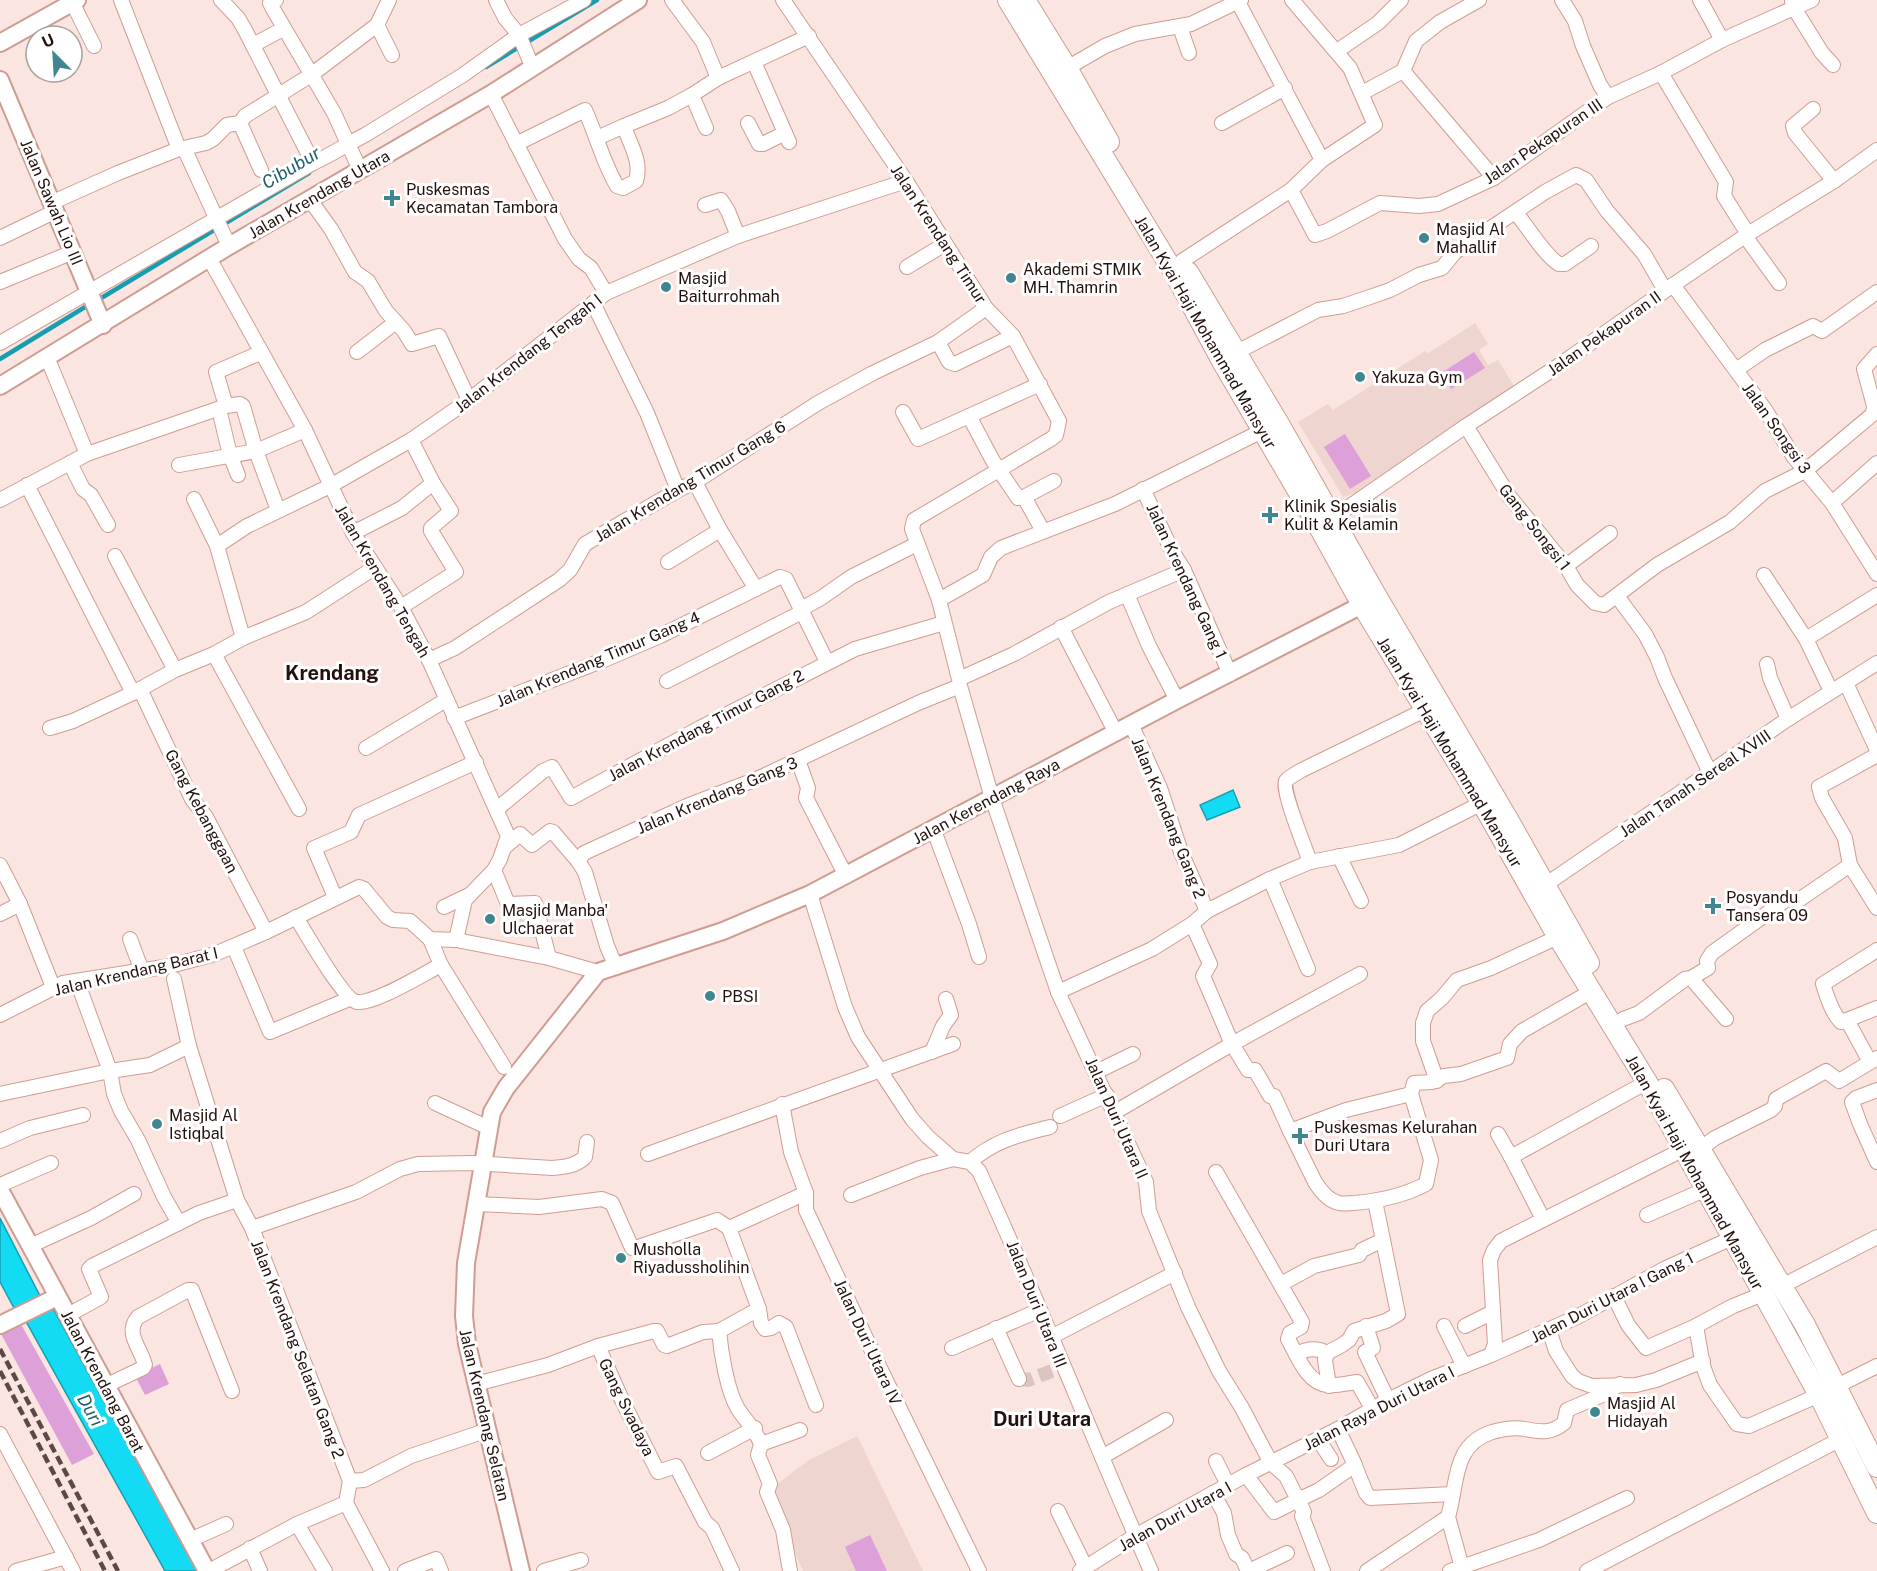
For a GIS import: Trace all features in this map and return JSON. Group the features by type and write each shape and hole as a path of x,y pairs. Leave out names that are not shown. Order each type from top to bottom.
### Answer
{"main road":[{"name":"Jalan Kyai Haji Mohammad Mansyur","path":"1014,1 1080,103 1262,431 1280,445"},
{"name":"Jalan Kyai Haji Mohammad Mansyur","path":"1080,103 1182,261 1235,353 1280,445 1436,716 1539,888 1558,937 1647,1082 1693,1147 1807,1328 1877,1467"},
{"name":"Jalan Kyai Haji Mohammad Mansyur","path":"1436,716 1482,803 1623,1019 1693,1147 1704,1190 1819,1395 1877,1513"},
{"path":"1819,1395 1837,1386"}],"street":[{"path":"121,0 181,149 228,244"},
{"path":"221,0 238,18 313,163"},
{"path":"0,238 118,173 181,149 206,143 227,125 240,123 245,116 311,75 377,26 389,0"},
{"path":"496,0 505,18 521,38 531,63"},
{"path":"0,344 95,307 217,222 313,163 365,135 584,0"},
{"name":"Jalan Krendang Utara","path":"0,386 47,357 95,307 209,258 228,244 310,200 359,167 491,94 531,63 638,0"},
{"path":"672,0 703,42 718,78"},
{"name":"Jalan Krendang Timur","path":"783,0 906,181 986,308 1013,336 1059,421 1056,435 914,520 912,529 939,600 992,798"},
{"path":"1182,261 1291,190 1322,160 1375,125 1350,68 1292,0"},
{"path":"1337,51 1378,23 1401,0"},
{"path":"1362,93 1403,71 1416,41 1440,22 1479,0"},
{"path":"1562,0 1575,21 1587,56 1608,97"},
{"path":"1700,0 1722,40"},
{"name":"Jalan Pekapuran III","path":"1291,190 1315,235 1380,203 1419,206 1438,204 1494,178 1608,97 1661,73 1793,4 1812,0"},
{"path":"0,43 75,1 94,46"},
{"path":"272,1 283,29 311,75 359,167"},
{"path":"1061,71 1093,52 1135,34 1191,24 1240,1 1322,160"},
{"path":"1793,4 1822,53 1833,64"},
{"path":"377,26 392,55"},
{"path":"1180,27 1189,53"},
{"path":"253,45 283,29"},
{"path":"597,138 668,108 718,78 809,36"},
{"path":"748,123 759,144 787,137 754,62"},
{"path":"1403,71 1494,178"},
{"path":"1661,73 1726,182 1724,196 1779,283"},
{"name":"Jalan Sawah Lio III","path":"0,80 95,307"},
{"path":"1222,123 1285,88"},
{"path":"491,94 572,250 591,268 606,293"},
{"path":"692,95 706,128"},
{"path":"1813,109 1793,126 1795,133 1834,180"},
{"path":"516,144 585,110 611,177 617,186 623,188 636,181 638,159 624,126"},
{"path":"240,123 261,170"},
{"name":"Jalan Pekapuran II","path":"1326,523 1747,235 1877,150"},
{"name":"Jalan Songsi 3","path":"1516,213 1571,176 1576,175 1586,180 1607,211 1736,370 1766,411 1787,448 1832,503 1877,574"},
{"name":"Jalan Krendang Tengah I","path":"217,546 248,526 330,486 411,440 469,400 606,293 738,236 906,181"},
{"path":"310,200 331,229 352,268 368,281 386,311 413,345 439,336 469,400"},
{"path":"705,205 721,200 738,236"},
{"path":"1235,353 1318,310 1343,306 1370,297 1390,290 1419,275 1442,268 1455,252 1516,213 1533,232 1546,253 1559,264 1565,264 1591,246"},
{"path":"907,267 945,244"},
{"path":"0,282 73,252"},
{"name":"Jalan Krendang Tengah","path":"209,258 304,430 353,532 401,607 429,660 508,836 505,847"},
{"path":"1736,370 1765,350 1806,330 1815,326 1822,331 1877,292"},
{"path":"593,303 647,413 678,490"},
{"name":"Jalan Krendang Timur Gang 6","path":"429,660 465,642 559,580 570,570 585,544 695,482 818,403 873,373 938,342 986,308"},
{"path":"357,352 396,322"},
{"path":"938,342 949,362 955,364 1013,336"},
{"path":"238,475 230,455 216,372 260,353"},
{"path":"1710,773 1657,657 1638,623 1617,596 1657,565 1730,522 1765,491 1805,471 1873,414 1875,406 1864,369 1877,354"},
{"path":"47,357 87,454"},
{"path":"903,412 918,439 1040,384"},
{"path":"0,500 87,454 240,404 243,406 256,451 278,510"},
{"path":"969,416 986,449 1018,498 1054,482"},
{"name":"Gang Songsi 1","path":"1466,426 1509,496 1566,566 1577,585 1595,603 1604,604 1617,596"},
{"path":"179,465 256,451 304,430"},
{"path":"939,600 986,573 991,557 996,551 1115,504 1262,431"},
{"path":"401,607 456,572 431,531 431,528 451,511 433,483 411,440"},
{"path":"70,463 83,489 91,495 108,525"},
{"path":"1832,503 1877,463"},
{"path":"695,482 720,530 756,589"},
{"path":"353,532 402,508 433,483"},
{"name":"Gang Kebanggaan","path":"27,485 192,799 206,817 266,932"},
{"name":"Jalan Krendang Gang 1","path":"1143,489 1172,551 1184,570 1230,674"},
{"path":"1024,497 1043,531"},
{"path":"194,499 217,546 243,638"},
{"path":"668,562 720,530"},
{"path":"1566,566 1610,533"},
{"path":"667,681 801,610 851,577 917,544"},
{"path":"115,556 175,670"},
{"path":"50,728 73,721 243,638 306,612 375,568"},
{"name":"Jalan Krendang Gang 3","path":"578,861 584,854 672,813 798,760 918,704 1126,594 1184,570"},
{"path":"1764,575 1806,639 1831,691"},
{"name":"Jalan Krendang Timur Gang 4","path":"454,718 651,640 783,577 827,662"},
{"path":"1126,594 1149,646 1177,700"},
{"path":"1806,639 1877,595"},
{"name":"Jalan Kerendang Raya","path":"598,972 723,931 810,894 1369,601"},
{"name":"Jalan Krendang Timur Gang 2","path":"497,809 543,771 552,767 571,798 827,662 855,649 944,623"},
{"path":"1061,627 1116,732"},
{"path":"214,654 299,809"},
{"name":"Jalan Tanah Sereal XVIII","path":"1539,888 1831,691 1877,663"},
{"path":"1767,664 1774,688 1788,720"},
{"path":"1846,683 1877,750"},
{"path":"366,748 446,700"},
{"path":"1310,862 1290,804 1285,785 1287,780 1436,716"},
{"name":"Jalan Krendang Gang 2","path":"1131,724 1160,788 1181,852 1207,911"},
{"path":"1877,756 1819,787 1822,798 1845,838 1850,865 1877,908"},
{"path":"798,760 807,788 806,798 846,876"},
{"path":"334,897 314,848 351,832 359,815 476,762"},
{"name":"Jalan Duri Utara II","path":"992,798 1058,992 1146,1182 1149,1211 1188,1307 1219,1371 1242,1408 1271,1463 1286,1476 1304,1512 1302,1516 1323,1571"},
{"path":"1058,992 1152,949 1192,924 1207,911 1270,879 1310,862 1399,845 1482,803"},
{"path":"933,828 979,957"},
{"path":"444,907 468,895 494,870 505,847 520,834 532,845 550,831 553,832 585,872 607,946 616,967"},
{"path":"1339,856 1361,902"},
{"path":"0,865 20,904 53,987"},
{"path":"1623,1019 1639,1013 1677,984 1708,968 1707,961 1720,946 1787,899 1796,902 1850,865"},
{"path":"494,870 508,904 535,903 549,958"},
{"path":"1270,879 1308,969"},
{"name":"Jalan Krendang Barat I","path":"0,1015 53,987 170,966 234,947 354,888 362,887 387,917 393,920 410,921 429,939"},
{"path":"810,894 845,1007 858,1037 920,1128 953,1159"},
{"path":"456,940 462,910 468,895"},
{"path":"0,914 20,904"},
{"path":"296,917 350,999 358,1002 385,994 441,964"},
{"path":"1192,924 1210,964 1203,976 1232,1044 1248,1070 1255,1070 1267,1092 1270,1096 1274,1096 1320,1190 1333,1201 1340,1203 1375,1201 1414,1191 1428,1181 1431,1160 1411,1094 1414,1083 1437,1081 1444,1076 1461,1074 1507,1059 1510,1044 1522,1031 1592,991"},
{"path":"1437,1081 1424,1041 1423,1023 1427,1011 1442,998 1456,980 1491,968 1558,937"},
{"path":"130,939 142,971"},
{"path":"504,1067 441,964 429,939 456,940 549,958 598,972"},
{"path":"234,947 270,1032 350,999"},
{"path":"1877,950 1823,984 1830,1005 1841,1022 1877,1008"},
{"name":"Jalan Krendang Selatan","path":"521,1571 476,1384 464,1316 466,1263 492,1112 499,1099 598,972"},
{"path":"1115,1113 1232,1044 1360,974"},
{"path":"1692,978 1726,1019"},
{"path":"174,979 189,1046 237,1200 252,1228"},
{"path":"77,981 110,1071 114,1094 121,1111 179,1223"},
{"path":"932,1052 943,1026 951,1016 946,999"},
{"path":"1491,1355 1495,1344 1490,1260 1501,1240 1771,1110 1775,1106 1776,1099 1826,1071 1839,1081 1873,1060 1848,1020"},
{"path":"648,1154 953,1044"},
{"path":"0,1094 150,1065 189,1046"},
{"path":"1096,1071 1133,1054"},
{"path":"1511,1157 1647,1082"},
{"path":"1877,1090 1856,1098 1852,1102 1877,1162"},
{"path":"1290,1131 1346,1110 1411,1094"},
{"path":"851,1195 920,1168 953,1159 970,1162 985,1148 1055,1121 1107,1095"},
{"path":"435,1103 489,1128"},
{"name":"Jalan Duri Utara IV","path":"782,1104 791,1152 806,1193 806,1210 979,1571"},
{"path":"0,1141 30,1128 83,1116"},
{"path":"1498,1134 1543,1219"},
{"name":"Jalan Krendang Selatan Gang 2","path":"350,1481 252,1228 356,1192 400,1169 418,1164 484,1163 552,1168 581,1162 585,1157 587,1142"},
{"name":"Jalan Duri Utara III","path":"970,1162 979,1171 1017,1253 1051,1337 1057,1369 1102,1457 1151,1571"},
{"path":"0,1185 51,1163"},
{"path":"1216,1172 1302,1322 1301,1327 1290,1333 1288,1339 1296,1354 1315,1382 1329,1386 1357,1382 1372,1408"},
{"name":"Jalan Krendang Barat","path":"0,1190 30,1246 53,1299 68,1315 208,1571"},
{"path":"1647,1215 1704,1190"},
{"path":"729,1228 806,1193"},
{"path":"30,1246 91,1218 134,1194"},
{"path":"477,1204 539,1207 602,1199 612,1203 632,1248 717,1220 729,1228 759,1309 761,1323 765,1329 779,1323 786,1328 816,1405"},
{"path":"68,1315 101,1297 89,1269 92,1266 179,1223 237,1200"},
{"path":"1329,1386 1324,1360 1327,1353 1342,1346 1349,1340 1353,1331 1398,1314 1375,1201"},
{"path":"1782,1286 1877,1237"},
{"name":"Jalan Duri Utara I Gang 1","path":"1491,1355 1549,1330 1666,1268 1732,1238"},
{"path":"1281,1284 1314,1266 1359,1255 1362,1250 1383,1240"},
{"path":"1478,1257 1494,1250"},
{"path":"1051,1337 1175,1273"},
{"path":"105,1386 145,1365 131,1330 138,1317 192,1290 232,1391"},
{"path":"1614,1296 1628,1325 1646,1348 1763,1294"},
{"path":"7,1321 53,1299"},
{"path":"476,1384 548,1365 598,1346 654,1330 657,1331 664,1346 667,1346 703,1332 719,1331 759,1309"},
{"path":"952,1348 1040,1310"},
{"path":"1465,1326 1493,1312"},
{"path":"1366,1326 1372,1348 1365,1352 1388,1400"},
{"path":"1444,1326 1464,1366"},
{"path":"1696,1326 1710,1385 1737,1424 1749,1426 1819,1395"},
{"path":"996,1328 1018,1379"},
{"path":"1549,1330 1563,1363 1578,1381 1592,1386 1636,1385 1656,1380 1703,1361"},
{"path":"719,1331 722,1358 733,1399 738,1409 754,1428 761,1444 758,1455 770,1484 767,1492 783,1530 789,1571"},
{"name":"Gang Svadaya","path":"598,1346 658,1472 675,1466 705,1522 712,1528 732,1571"},
{"path":"1296,1354 1310,1349 1327,1353"},
{"name":"Jalan Raya Duri Utara I","path":"1271,1463 1338,1429 1388,1400 1491,1355"},
{"path":"1837,1386 1877,1366"},
{"path":"1620,1384 1607,1393 1567,1410 1564,1423 1548,1432 1516,1427 1498,1430 1480,1436 1468,1446 1459,1464 1448,1517 1458,1570 1539,1540 1628,1498"},
{"path":"1102,1457 1166,1420"},
{"path":"708,1453 754,1428"},
{"path":"1338,1429 1370,1498 1453,1494"},
{"path":"382,1571 346,1503 350,1481 364,1480 411,1456 488,1430"},
{"path":"761,1444 800,1430"},
{"path":"0,1434 73,1571"},
{"path":"1318,1439 1331,1459"},
{"path":"1587,1571 1841,1439"},
{"path":"1216,1461 1228,1485"},
{"name":"Jalan Duri Utara I","path":"1089,1568 1135,1536 1271,1463"},
{"path":"1246,1475 1274,1512 1319,1490 1355,1466"},
{"path":"1212,1493 1224,1513 1228,1535 1236,1554 1254,1570 1287,1553"},
{"path":"208,1571 297,1524 346,1503"},
{"path":"1058,1511 1089,1568"},
{"path":"1366,1571 1448,1517"},
{"path":"190,1540 226,1524"},
{"path":"297,1524 325,1571"},
{"path":"250,1548 260,1571"},
{"path":"16,1571 27,1570 66,1557"},
{"path":"405,1571 436,1558 441,1571"},
{"path":"544,1571 581,1560"}],"shaded area":[{"path":"1475,323 1488,344 1479,350 1488,365 1498,360 1514,386 1359,492 1343,497 1298,422 1328,404 1333,410 1425,351 1427,354"},
{"path":"1474,352 1485,368 1451,389 1441,373"},
{"path":"1345,434 1371,476 1350,489 1324,447"},
{"path":"534,903 541,939 514,935 509,906"},
{"path":"18,1319 94,1454 72,1465 0,1332"},
{"path":"160,1364 169,1384 145,1395 135,1376"},
{"path":"857,1436 923,1571 803,1571 768,1491 809,1460"},
{"path":"870,1535 887,1571 856,1571 845,1547"}],"water":[{"path":"1233,790 1240,807 1207,820 1200,805"},
{"path":"0,1218 40,1296 14,1308 0,1282"},
{"name":"Duri","path":"50,1303 197,1571 165,1571 23,1316"}],"waterway":[{"name":"Cibubur","path":"486,67 597,0"},
{"name":"Cibubur","path":"98,300 309,173"},
{"name":"Cibubur","path":"0,359 90,304"}],"tunnel":[{"path":"1019,1379 1028,1380 1052,1371"}],"railway":[{"path":"0,1349 118,1571"},
{"path":"0,1371 105,1571"}],"place":[{"name":"Puskesmas Kecamatan Tambora","path":"392,198"},
{"name":"Masjid Al Mahallif","path":"1424,238"},
{"name":"Akademi STMIK MH. Thamrin","path":"1011,278"},
{"name":"Masjid Baiturrohmah","path":"666,287"},
{"name":"Yakuza Gym","path":"1360,377"},
{"name":"Klinik Spesialis Kulit & Kelamin","path":"1270,515"},
{"name":"Posyandu Tansera 09","path":"1713,906"},
{"name":"Masjid Manba' Ulchaerat","path":"490,919"},
{"name":"PBSI","path":"710,996"},
{"name":"Masjid Al Istiqbal","path":"157,1124"},
{"name":"Puskesmas Kelurahan Duri Utara","path":"1300,1136"},
{"name":"Musholla Riyadussholihin","path":"621,1258"},
{"name":"Masjid Al Hidayah","path":"1595,1412"}],"district":[{"name":"Krendang","path":"332,673"},
{"name":"Duri Utara","path":"1042,1419"}]}
